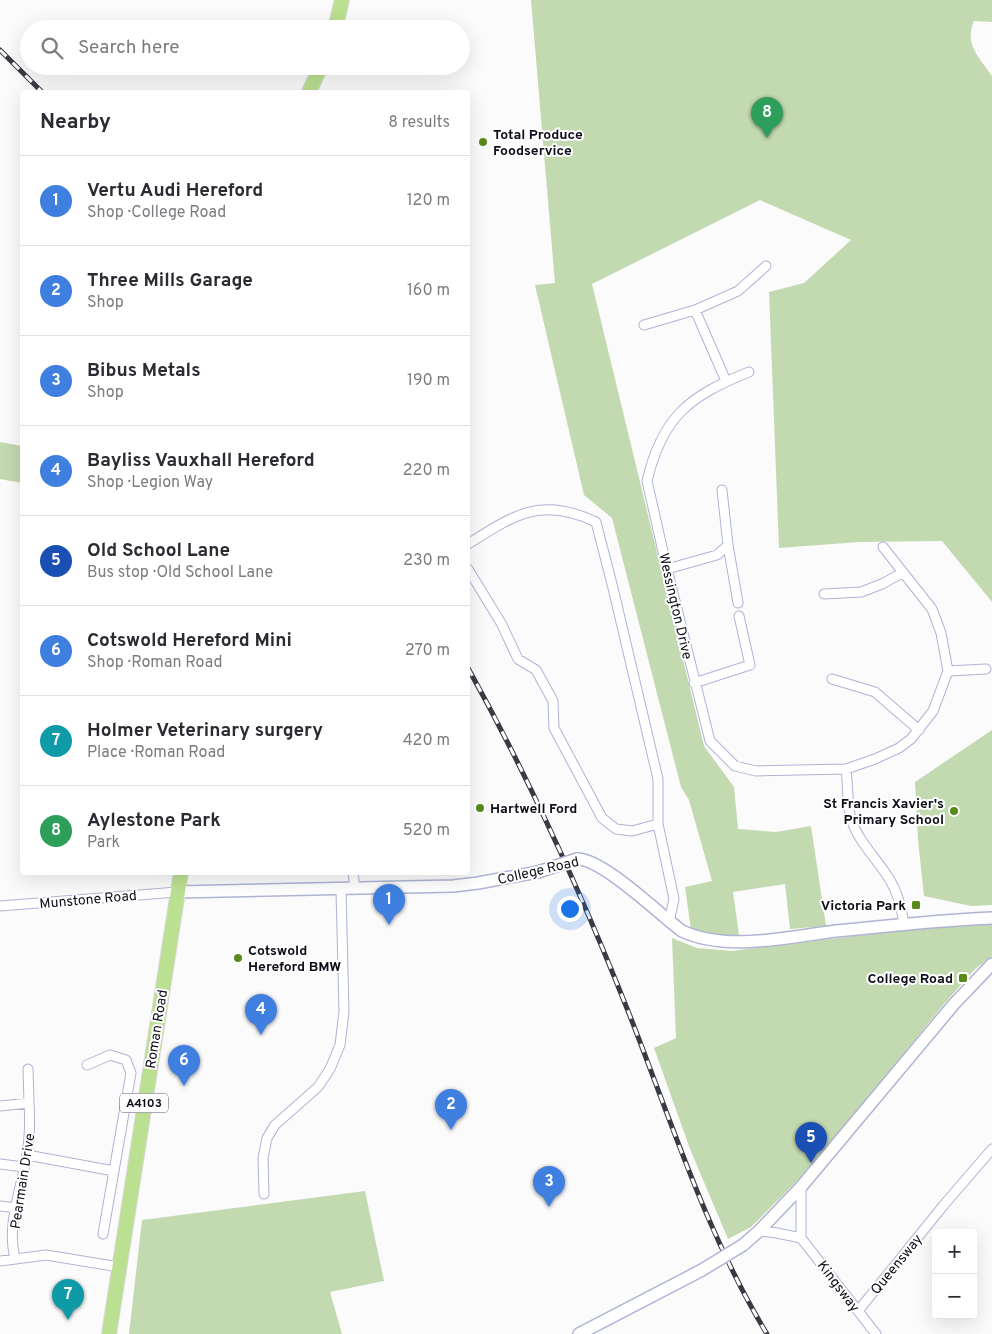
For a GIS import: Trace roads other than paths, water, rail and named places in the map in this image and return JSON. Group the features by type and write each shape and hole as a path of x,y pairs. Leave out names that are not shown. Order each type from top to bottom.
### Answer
{"main road":[{"path":"337,20 342,0"},
{"path":"310,90 317,75"},
{"name":"Roman Road","path":"109,1334 180,875"}],"street":[{"path":"644,325 694,310 738,291 766,266"},
{"path":"694,310 726,381"},
{"name":"Wessington Drive","path":"749,372 726,381 694,399 678,414 662,436 653,458 647,482 694,683 710,741 735,766 756,771 846,769 899,748 911,739 933,711 948,671"},
{"path":"722,490 728,545 738,603"},
{"path":"470,543 519,515 551,509 576,513 596,522 658,779 658,824 674,900 669,922"},
{"path":"667,569 717,555 728,545"},
{"path":"883,547 932,609 940,633 948,671 986,669"},
{"path":"470,572 501,623 518,659 536,670 553,701 554,728 602,818 616,829 632,831 658,824"},
{"path":"824,594 861,592 882,584 902,573"},
{"path":"694,683 750,665 739,616"},
{"path":"832,679 875,692 919,730"},
{"path":"846,769 852,818 863,844 889,878 895,890 900,902 904,924"},
{"name":"College Road","path":"177,892 341,890 478,884 538,872 577,859 587,860 612,876 682,932 718,942 746,942 904,924 992,918"},
{"path":"353,875 355,889"},
{"path":"264,1194 263,1158 266,1138 275,1125 318,1087 330,1069 340,1045 344,1012 341,890"},
{"name":"Munstone Road","path":"0,906 177,892"},
{"path":"579,1334 702,1270 743,1245 759,1231 801,1187 954,1004 992,964"},
{"path":"87,1065 110,1055 126,1060 131,1073 103,1234"},
{"name":"Pearmain Drive","path":"15,1258 12,1248 13,1227 30,1130 28,1069"},
{"path":"0,1106 29,1103"},
{"name":"Queensway","path":"858,1311 992,1149"},
{"path":"27,1155 114,1171"},
{"path":"0,1164 24,1167"},
{"path":"759,1231 787,1234 801,1238 801,1187"},
{"path":"0,1206 16,1208"},
{"name":"Kingsway","path":"801,1238 876,1334"},
{"path":"0,1261 46,1255 119,1267"}],"railway":[{"path":"0,50 20,70"},
{"path":"25,75 40,90"},
{"path":"470,672 555,839 594,927 630,1016 708,1218 726,1258 767,1334"}],"place":[{"name":"Aylestone Park","path":"767,138"},
{"name":"Total Produce Foodservice","path":"483,142"},
{"name":"Hartwell Ford","path":"480,808"},
{"name":"St Francis Xavier's Primary School","path":"954,811"},
{"name":"Victoria Park","path":"916,905"},
{"name":"Vertu Audi Hereford","path":"389,925"},
{"name":"Cotswold Hereford BMW","path":"238,958"},
{"name":"College Road","path":"963,978"},
{"name":"Bayliss Vauxhall Hereford","path":"261,1035"},
{"name":"Cotswold Hereford Mini","path":"184,1086"},
{"name":"Three Mills Garage","path":"451,1130"},
{"name":"Old School Lane","path":"811,1163"},
{"name":"Bibus Metals","path":"549,1207"},
{"name":"Holmer Veterinary surgery","path":"68,1320"}]}
